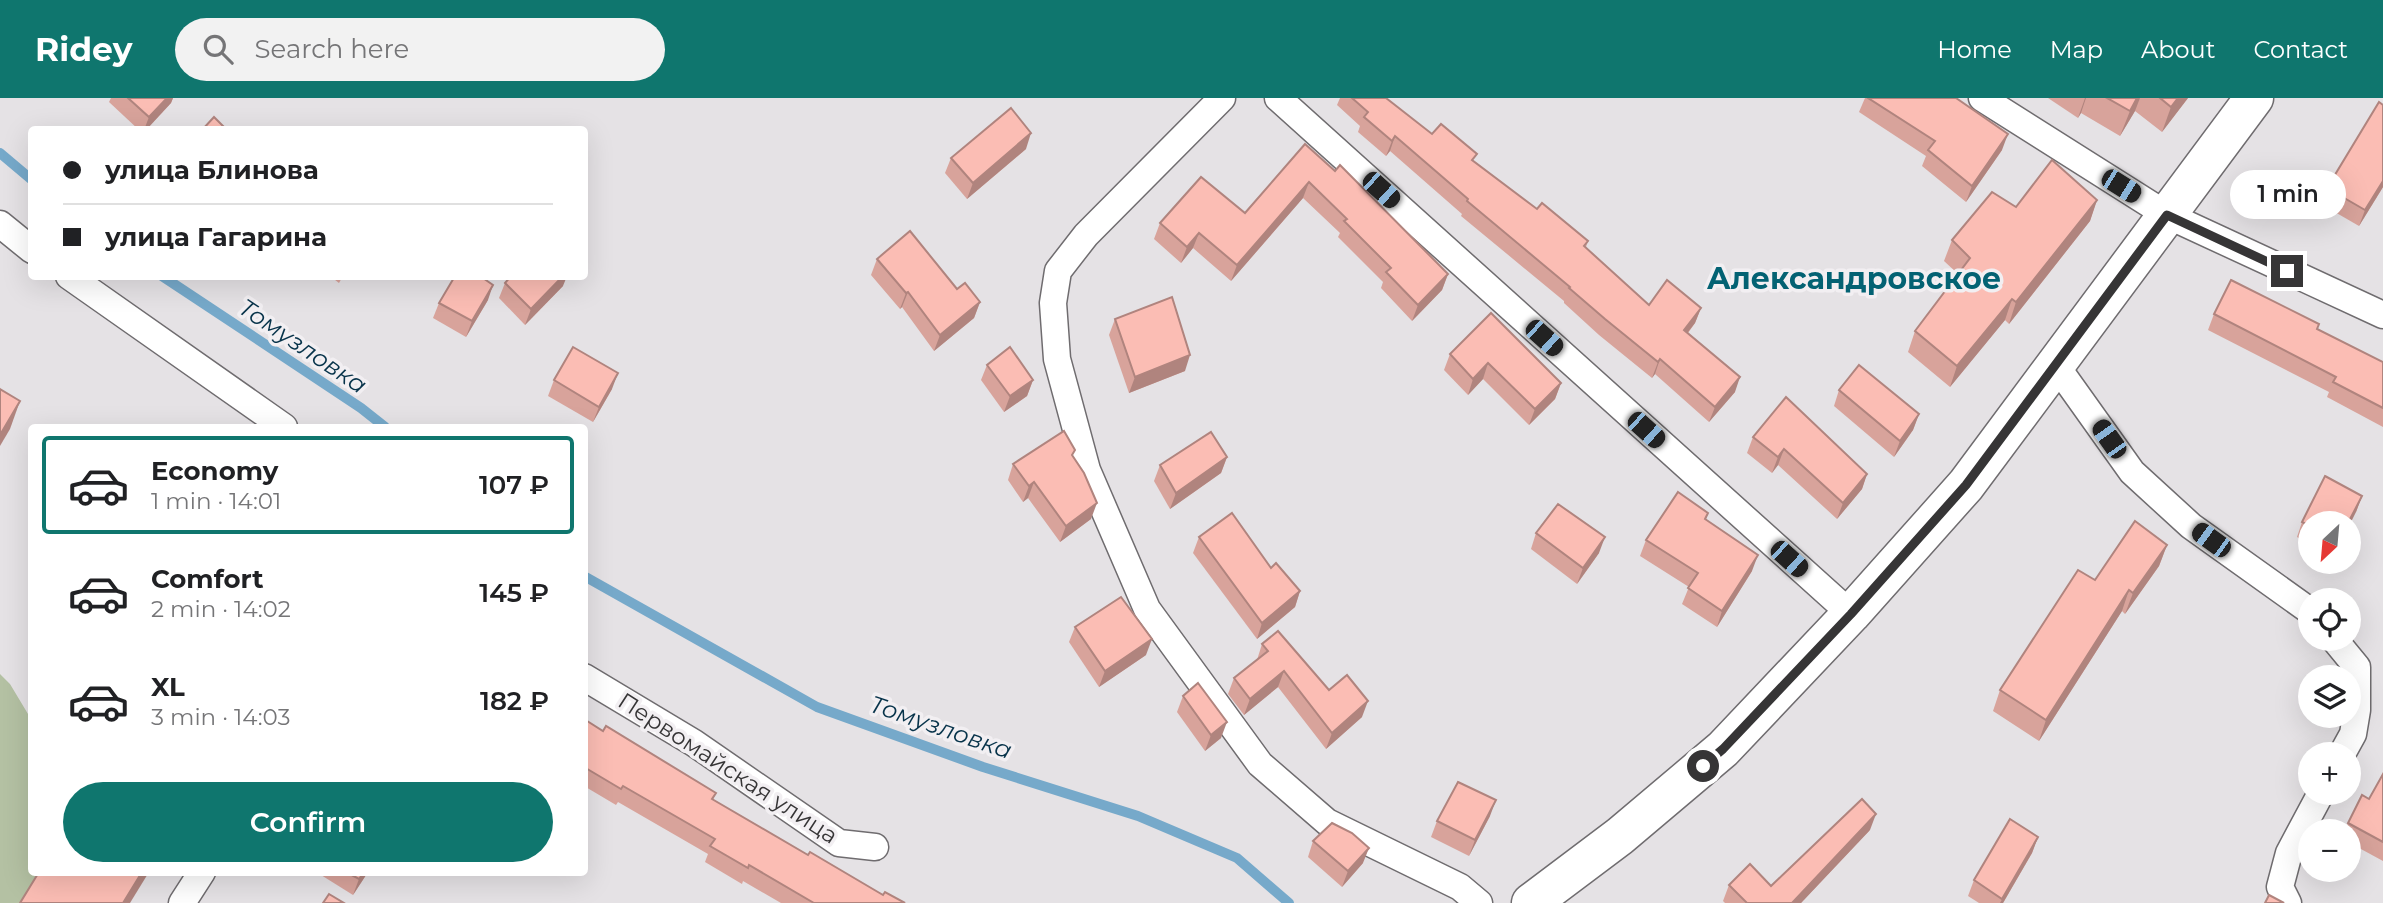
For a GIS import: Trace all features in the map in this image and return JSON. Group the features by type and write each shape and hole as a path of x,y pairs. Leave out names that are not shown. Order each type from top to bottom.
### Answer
{"main road":[{"path":"1531,903 1620,836 1723,749 1851,614 1966,485 2254,98"}],"street":[{"path":"1222,98 1086,235 1058,271 1053,303 1057,359 1087,470 1147,609 1260,765 1327,822 1460,887 1479,903"},
{"path":"1278,98 1851,614"},
{"path":"1982,98 2167,215 2383,315"},
{"path":"0,224 28,247"},
{"path":"75,280 280,424"},
{"path":"2055,365 2132,472 2191,526 2298,602"},
{"path":"2344,651 2357,667 2357,710 2353,734 2349,742"},
{"name":"Первомайская улица","path":"588,679 694,743 839,843 875,847"},
{"path":"2288,903 2280,887 2289,853 2315,805"},
{"path":"182,903 199,876"}],"green space":[{"path":"0,674 10,684 28,714 28,876 44,876 27,903 0,903"}],"building":[{"path":"128,98 167,98 149,117"},
{"path":"1352,98 1386,98 1432,134 1441,124 1477,154 1472,160 1537,209 1542,203 1588,241 1584,246 1649,305 1667,280 1701,308 1684,330 1740,377 1715,407 1660,359 1658,362 1605,319 1395,136 1392,141 1364,117 1368,112"},
{"path":"1868,98 1956,98 2008,134 1972,186 1928,150 1935,141"},
{"path":"2107,98 2137,98 2130,111"},
{"path":"2160,98 2178,98 2171,107"},
{"path":"2379,102 2383,105 2383,181 2365,210 2327,188"},
{"path":"1011,108 1031,133 973,183 951,158"},
{"path":"214,117 223,126 206,126"},
{"path":"1305,144 1335,171 1340,165 1448,274 1418,305 1386,272 1391,268 1309,182 1237,265 1199,233 1187,247 1160,223 1201,177 1245,213"},
{"path":"2052,160 2097,200 2016,302 2012,299 1957,366 1915,331 1970,258 1952,240 1992,192 2016,207"},
{"path":"910,231 957,289 965,283 980,302 940,335 908,292 906,293 877,259"},
{"path":"453,280 486,280 493,285 472,321 439,303"},
{"path":"508,280 559,280 531,309 505,283"},
{"path":"2231,280 2319,324 2317,329 2383,362 2383,408 2333,382 2336,377 2214,314"},
{"path":"1172,297 1190,355 1135,377 1115,319"},
{"path":"1491,313 1561,383 1535,409 1488,363 1473,379 1450,354"},
{"path":"573,347 618,373 599,407 554,380"},
{"path":"1010,347 1033,380 1010,396 987,365"},
{"path":"1859,365 1919,414 1900,441 1839,390"},
{"path":"0,389 20,401 0,435"},
{"path":"1786,397 1867,474 1843,503 1784,449 1778,457 1753,437"},
{"path":"1064,431 1075,450 1072,455 1084,473 1097,503 1066,526 1034,482 1029,486 1013,464"},
{"path":"1211,432 1227,457 1176,493 1160,465"},
{"path":"2325,476 2362,496 2354,511 2308,511"},
{"path":"1678,492 1708,513 1705,519 1758,555 1722,611 1688,588 1698,573 1646,540"},
{"path":"1558,504 1605,537 1583,568 1536,533"},
{"path":"1232,513 1271,568 1276,563 1300,591 1262,623 1199,537"},
{"path":"2135,521 2167,545 2133,593 2129,590 2046,720 2000,690 2078,570 2095,580"},
{"path":"1121,597 1152,639 1105,671 1075,627"},
{"path":"1278,631 1329,690 1347,675 1368,701 1332,733 1284,671 1250,699 1234,678 1268,651 1262,644"},
{"path":"1198,683 1227,722 1211,735 1183,696"},
{"path":"588,722 603,731 606,726 716,793 712,799 808,855 810,852 883,895 885,892 905,903 814,903 710,846 715,839 623,786 621,789 588,769"},
{"path":"2383,774 2383,842 2361,830 2361,819 2350,819 2357,805 2361,805 2362,795 2369,799"},
{"path":"1458,782 1496,800 1475,840 1437,821"},
{"path":"1862,799 1876,814 1792,903 1747,903 1729,885 1750,864 1771,886"},
{"path":"2010,819 2038,837 2002,899 1974,880"},
{"path":"1332,823 1352,833 1369,848 1348,871 1313,841"},
{"path":"37,876 140,876 123,903 20,903"},
{"path":"329,894 344,903 323,903"},
{"path":"2269,895 2284,903 2265,903"}],"waterway":[{"name":"Томузловка","path":"0,153 28,177"},
{"name":"Томузловка","path":"168,280 381,424"},
{"name":"Томузловка","path":"588,578 817,707 983,767 1138,816 1237,858 1289,903"}],"district":[{"name":"Александровское","path":"1854,278"}],"route":[{"path":"1703,766 1723,749 1851,614 1966,485 2167,215 2287,271"}]}
